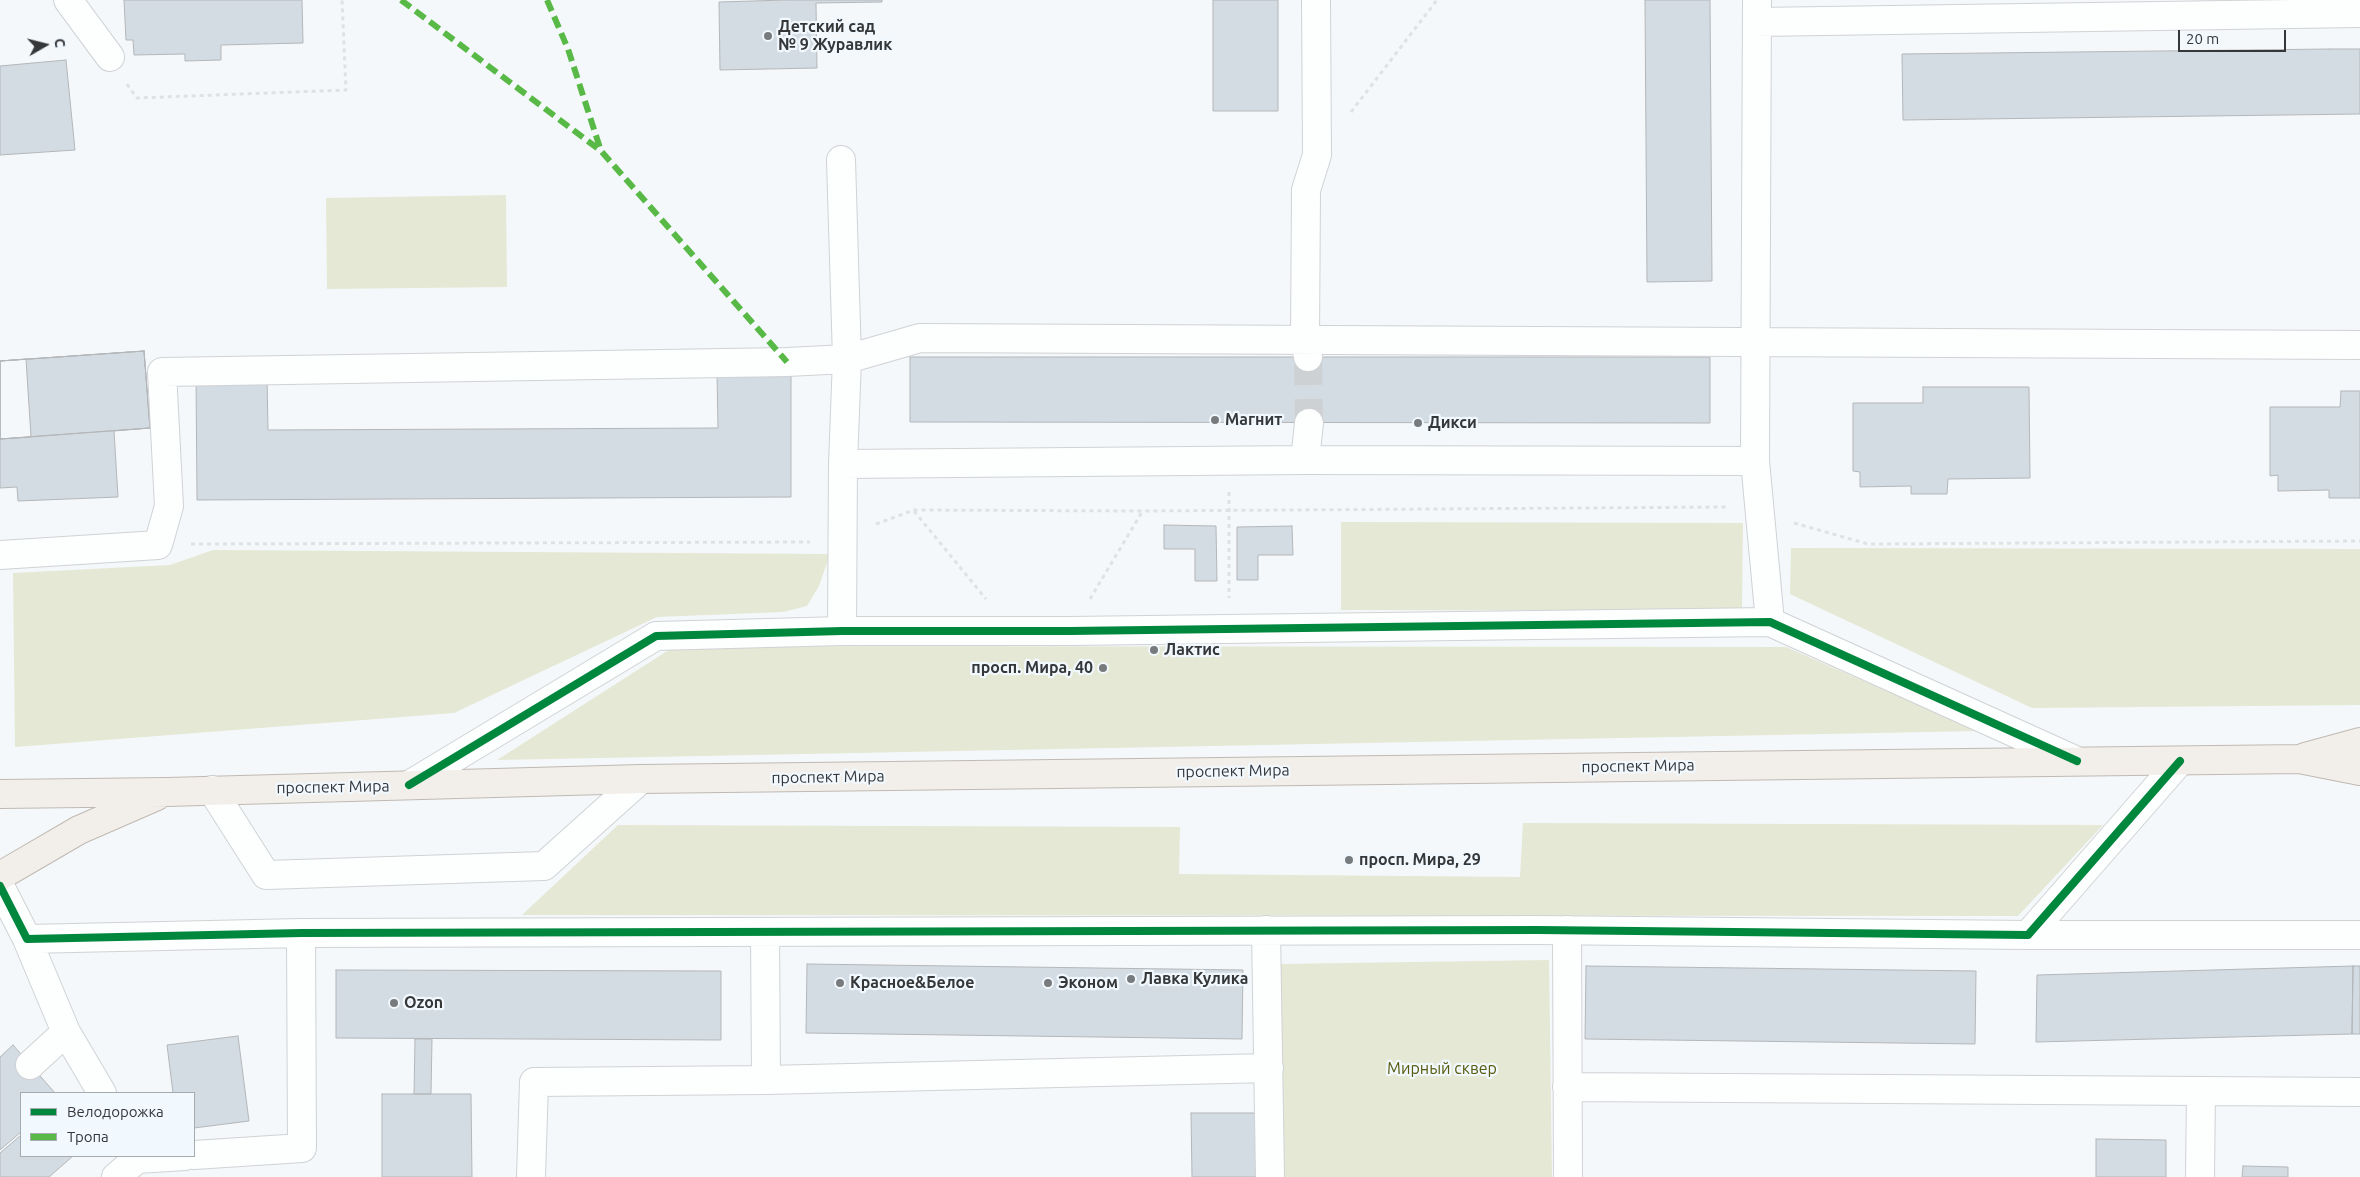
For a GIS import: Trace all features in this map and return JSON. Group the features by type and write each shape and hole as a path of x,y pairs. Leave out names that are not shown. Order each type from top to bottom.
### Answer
{"main road":[{"name":"проспект Мира","path":"2299,759 2360,742"},
{"name":"проспект Мира","path":"0,794 167,792 641,779 2077,761 2299,759 2360,770"},
{"name":"проспект Мира","path":"0,876 79,830 167,792"}],"street":[{"path":"68,0 110,58"},
{"path":"1307,348 1306,190 1316,155 1316,0"},
{"path":"1770,622 1755,461 1757,11 2360,13"},
{"path":"841,160 847,360 843,464 842,631"},
{"path":"0,555 158,544 168,506 162,372 847,360 920,338 1307,348 1755,340 2360,345"},
{"path":"1305,460 1309,422"},
{"path":"843,464 1305,460 1755,461"},
{"path":"409,785 656,636 842,631 1070,631 1770,622 2077,761"},
{"path":"2028,935 2180,761"},
{"path":"212,790 266,875 276,875 544,866 641,779"},
{"path":"0,886 27,940 66,1032 101,1092"},
{"path":"27,940 301,933 1266,930 1567,930 2028,935 2360,935"},
{"path":"1266,930 1270,1177"},
{"path":"1567,930 1568,1177"},
{"path":"765,932 766,1080"},
{"path":"195,1155 302,1148 301,933"},
{"path":"30,1065 66,1032"},
{"path":"531,1177 534,1082 766,1080 1269,1068"},
{"path":"1567,1087 2360,1092"},
{"path":"2200,1177 2201,1092"},
{"path":"116,1177 136,1157"}],"path":[{"path":"110,58 137,98 346,90 342,0"},
{"path":"1347,116 1438,0"},
{"path":"1228,461 1229,628"},
{"path":"158,544 805,542 842,537 914,510 1142,511 1737,507"},
{"path":"914,510 1012,631"},
{"path":"1070,631 1142,511"},
{"path":"1793,523 1868,544 2360,541"}],"green space":[{"path":"506,195 507,287 327,289 326,198"},
{"path":"1341,522 1743,523 1742,611 1341,610"},
{"path":"1791,548 2360,549 2360,705 2032,708 1790,594"},
{"path":"213,550 830,554 819,586 807,606 783,612 657,617 454,713 15,747 13,573 170,565"},
{"path":"675,646 1786,647 1978,731 497,760"},
{"path":"1523,823 2103,825 2018,916 522,915 618,825 1180,827 1179,874 1520,877"},
{"name":"Мирный сквер","path":"1549,960 1552,1177 1283,1177 1279,964"}],"building":[{"path":"124,0 302,0 303,43 221,45 221,60 185,61 185,54 134,55 133,40 126,40"},
{"name":"Детский сад № 9 Журавлик","path":"882,0 882,2 816,3 817,68 720,70 719,2"},
{"path":"1213,0 1278,0 1278,111 1213,111"},
{"path":"1645,0 1710,0 1712,281 1647,282"},
{"path":"2360,49 2360,114 1903,120 1902,54"},
{"path":"66,60 75,150 0,155 0,66"},
{"path":"144,351 150,428 114,431 118,497 18,501 17,487 0,488 0,361"},
{"path":"144,351 150,428 0,439 0,361"},
{"path":"144,351 150,428 0,439 0,361"},
{"path":"910,357 1710,357 1710,423 910,422"},
{"path":"26,359 31,437 0,439 0,361"},
{"path":"717,373 791,373 791,497 197,500 196,376 267,376 268,430 718,428"},
{"path":"1923,387 2029,387 2030,478 1948,479 1947,494 1911,494 1911,486 1860,487 1860,472 1853,471 1853,403 1923,403"},
{"path":"2341,391 2360,391 2360,498 2329,498 2329,490 2278,491 2278,475 2270,476 2270,407 2340,407"},
{"path":"1164,525 1216,526 1217,581 1195,581 1195,549 1164,549"},
{"path":"1292,526 1293,555 1258,555 1258,580 1237,580 1237,527"},
{"path":"807,964 1243,970 1242,1039 806,1033"},
{"path":"1586,966 1976,971 1975,1044 1585,1039"},
{"path":"2353,966 2360,966 2360,1034 2352,1034"},
{"path":"2353,966 2352,1034 2036,1042 2037,975"},
{"path":"336,970 721,971 721,1040 336,1038"},
{"path":"238,1036 249,1121 195,1128 195,1092 173,1092 167,1045"},
{"path":"415,1039 432,1039 431,1094 414,1094"},
{"path":"13,1045 54,1092 20,1092 20,1133 0,1150 0,1057"},
{"path":"382,1094 471,1094 472,1177 382,1177"},
{"path":"1191,1113 1262,1113 1262,1177 1192,1177"},
{"path":"20,1136 20,1157 72,1157 49,1177 0,1177 0,1153"},
{"path":"2096,1139 2166,1140 2166,1177 2096,1177"},
{"path":"2243,1166 2288,1167 2288,1177 2242,1177"}],"tunnel":[{"path":"1308,357 1309,423"}],"marked path":[{"path":"401,0 601,151 787,362"},
{"path":"547,0 568,49 601,151"}],"cycle path":[{"path":"409,785 656,636 842,631 1070,631 1770,622 2077,761"},
{"path":"0,886 27,939 301,933 1538,930 2028,935 2180,761"}],"place":[{"name":"Детский сад № 9 Журавлик","path":"768,36"},
{"name":"Магнит","path":"1215,420"},
{"name":"Дикси","path":"1418,423"},
{"name":"Лактис","path":"1154,650"},
{"name":"просп. Мира, 40","path":"1103,668"},
{"name":"просп. Мира, 29","path":"1349,860"},
{"name":"Лавка Кулика","path":"1131,979"},
{"name":"Красное&Белое","path":"840,983"},
{"name":"Эконом","path":"1048,983"},
{"name":"Ozon","path":"394,1003"}]}
